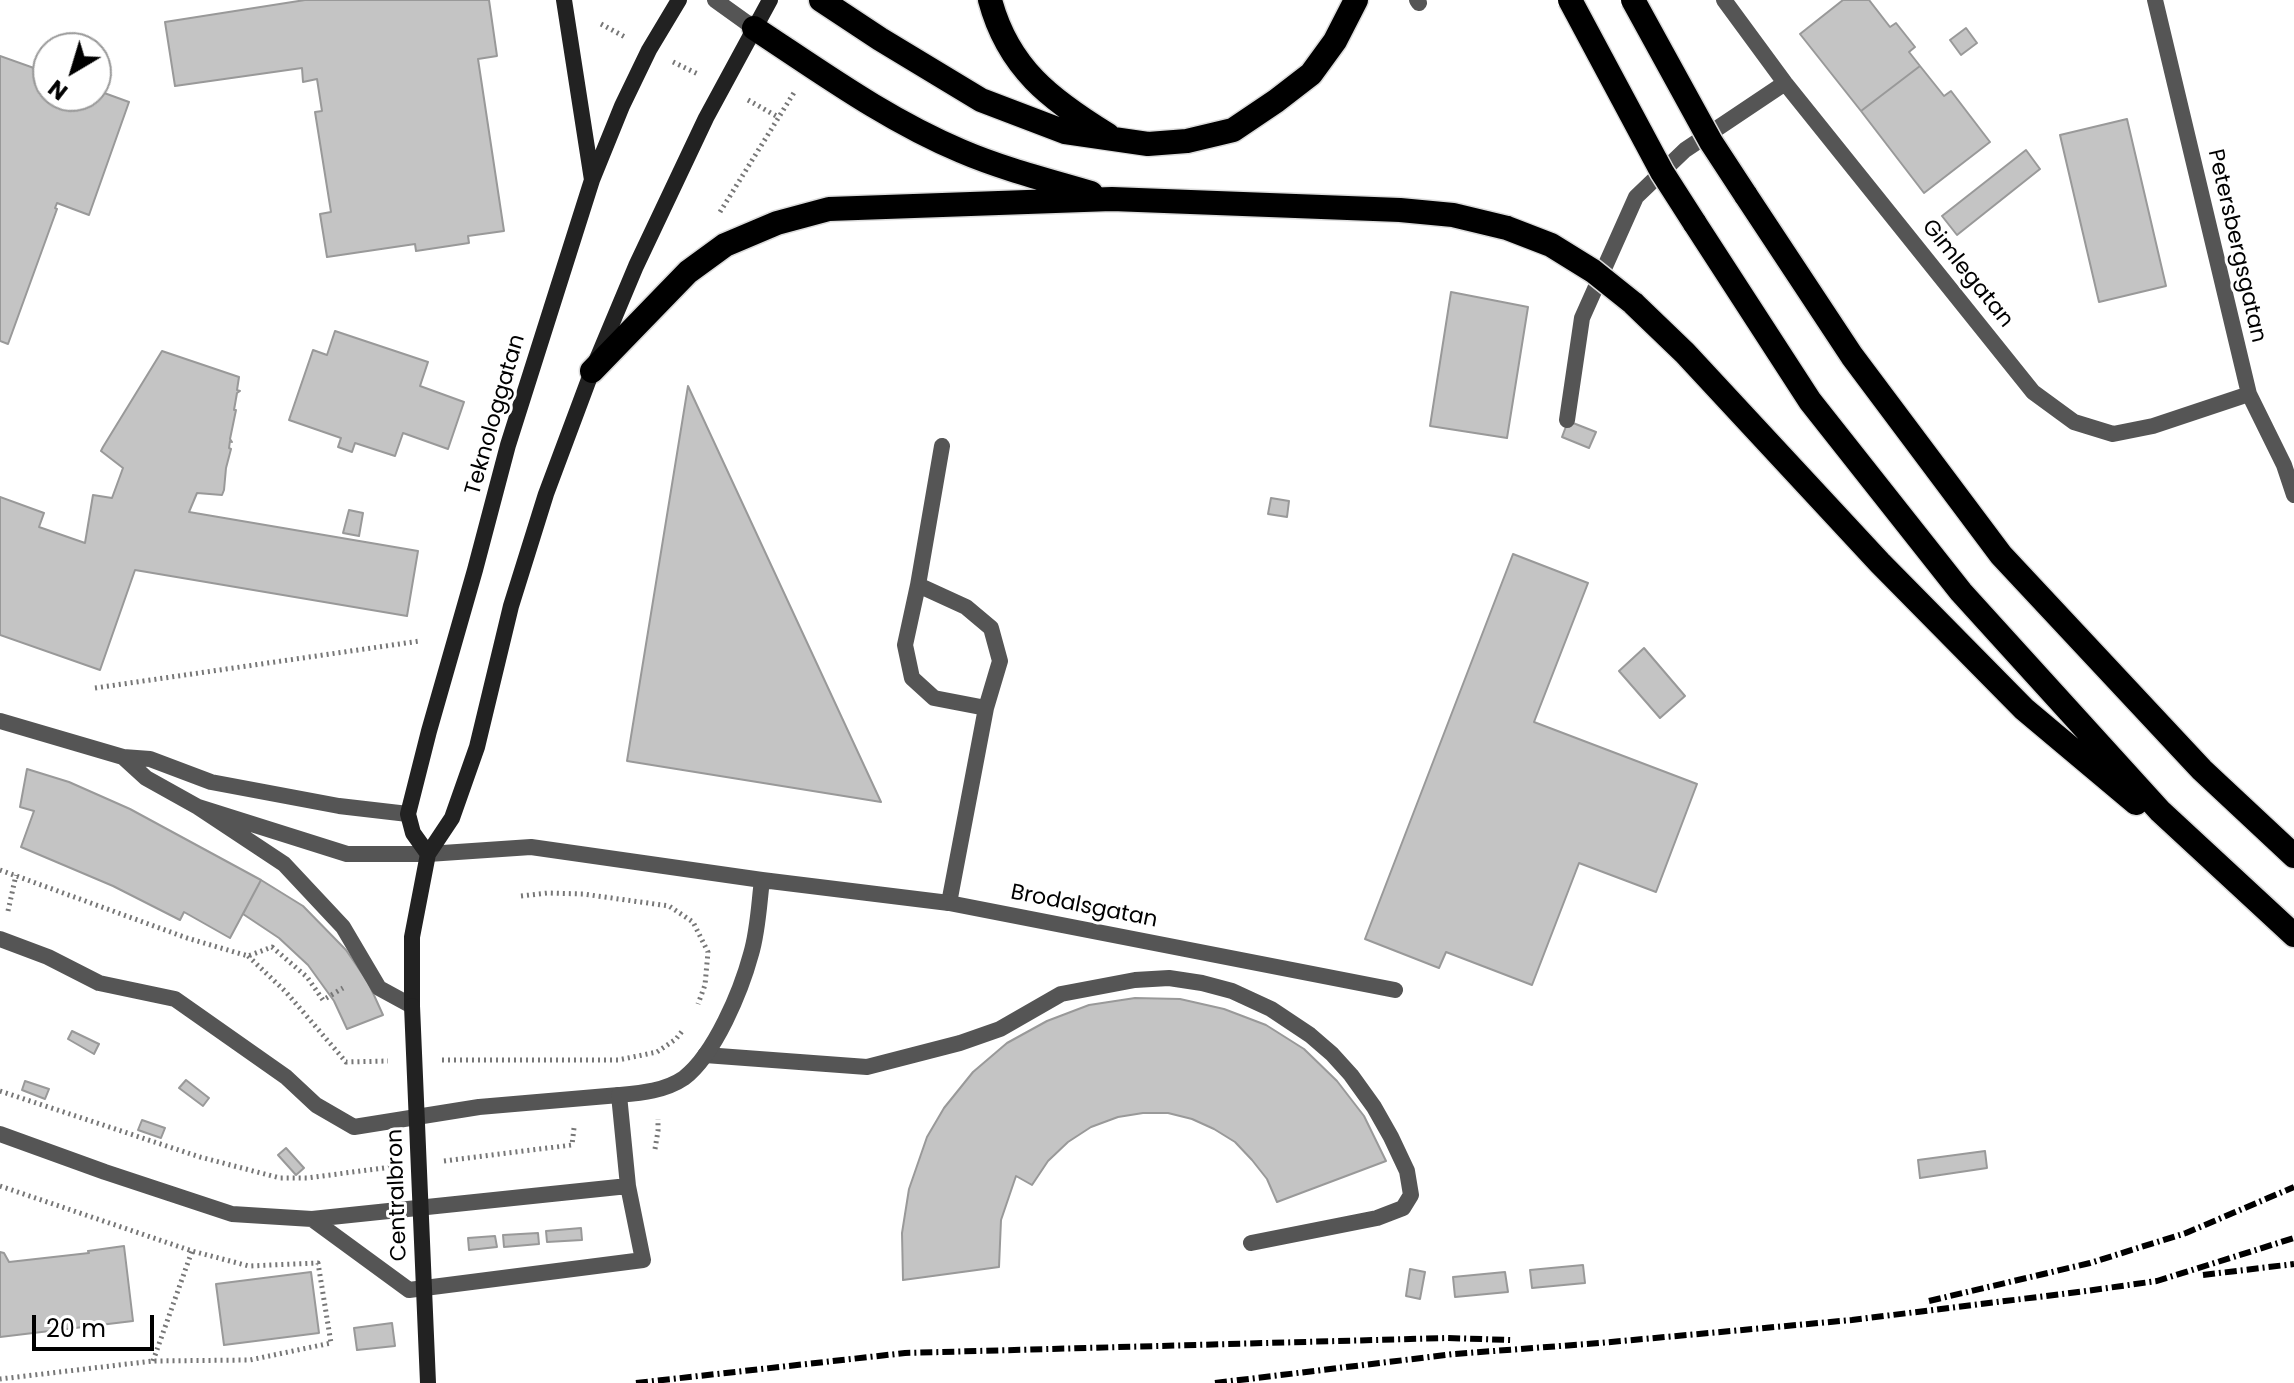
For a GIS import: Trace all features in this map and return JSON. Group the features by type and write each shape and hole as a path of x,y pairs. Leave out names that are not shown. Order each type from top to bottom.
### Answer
{"highway":[{"path":"821,0 981,100 1065,132 1148,144 1187,141 1233,130 1276,101 1311,74 1335,41 1356,0"},
{"path":"990,0 1005,43 1037,83 1068,110 1117,141"},
{"path":"1570,0 1662,172 1810,401 1961,592 2160,811 2294,936"},
{"path":"1633,0 1711,142 1852,356 2001,555 2202,770 2294,856"},
{"path":"754,28 905,124 1010,169 1112,199"},
{"path":"592,371 688,272 725,245 777,223 829,209 1112,199 1453,215 1507,228 1551,245 1593,271 1633,303 1685,353 1880,563 2024,709 2294,936"}],"main road":[{"path":"564,0 592,180"},
{"name":"Teknologgatan","path":"408,814 508,445 592,180 649,50 679,0"},
{"path":"412,1006 412,937 428,854 452,818 477,747 511,606 546,494 592,371 643,251 723,86 770,0"},
{"path":"408,814 413,833 428,854"},
{"name":"Centralbron","path":"412,1006 428,1383"}],"street":[{"path":"715,0 754,28"},
{"name":"Gimlegatan","path":"1724,0 1785,83 2033,392 2074,422 2113,434 2153,426 2249,394"},
{"name":"Petersbergsgatan","path":"2155,0 2249,394 2284,465 2294,495"},
{"path":"1567,420 1582,318 1636,197 1685,150 1785,83"},
{"path":"942,446 905,645 912,678 934,698 986,708"},
{"path":"918,585 966,607 991,628 1000,661 986,708 949,903"},
{"path":"0,721 123,757 150,759 211,782 339,806 408,814"},
{"path":"123,757 146,778 198,807 284,864 343,927 379,988 412,1006"},
{"name":"Brodalsgatan","path":"198,807 347,854 428,854 531,847 949,903 1395,990"},
{"path":"0,939 48,957 99,983 175,999 286,1077 316,1105 354,1127 479,1107 655,1091 683,1078 705,1055 733,1006 752,952 762,880"},
{"path":"705,1055 867,1067 960,1043 1000,1029 1061,994 1098,986 1169,978 1232,991 1271,1009 1310,1035 1351,1075 1391,1137 1407,1171 1411,1195 1403,1208 1377,1218 1251,1243"},
{"path":"312,1219 409,1290 643,1260 628,1186 619,1095"},
{"path":"0,1134 232,1214 312,1219 628,1186"}],"path":[{"path":"601,24 778,117"},
{"path":"725,245 715,224 722,207 812,66"},
{"path":"95,688 420,641"},
{"path":"0,870 187,938 248,956 272,947 307,977 323,1000 343,988"},
{"path":"9,906 16,875"},
{"path":"521,896 583,894 669,906 693,922 708,952 705,985 697,1007"},
{"path":"653,1060 657,1052 676,1039 684,1029"},
{"path":"432,1162 572,1145 575,1059"},
{"path":"0,1091 200,1157 280,1178 307,1178 401,1166"},
{"path":"0,1186 192,1251 249,1266 318,1263 331,1343 250,1360 153,1361 0,1379"},
{"path":"153,1361 192,1251"}],"building":[{"path":"305,0 489,0 497,56 478,59 504,231 468,236 469,243 416,251 415,244 327,257 320,214 331,212 315,112 322,111 317,79 303,82 302,68 175,86 165,22"},
{"path":"1843,0 1869,0 1890,27 1896,23 1915,47 1909,52 1920,66 1861,111 1800,34"},
{"path":"1966,28 1977,43 1961,55 1950,40"},
{"path":"0,56 32,67 32,112 112,112 112,96 129,102 89,215 57,203 8,344 0,341"},
{"path":"1920,66 1944,96 1951,91 1990,142 1924,193 1861,111"},
{"path":"2127,119 2166,286 2099,302 2060,135"},
{"path":"2026,150 2040,169 1957,235 1942,216"},
{"path":"1451,292 1528,307 1507,438 1430,426"},
{"path":"335,331 428,362 420,386 464,402 448,449 403,433 395,456 355,443 352,452 338,447 341,438 289,420 313,350 327,355"},
{"path":"162,351 239,377 237,390 240,391 234,410 224,490 222,495 197,493 189,512 418,551 407,616 135,570 100,670 0,635 0,497 44,513 39,527 85,543 93,495 112,498 123,468 101,451"},
{"path":"688,386 881,802 627,761"},
{"path":"1568,421 1596,432 1589,448 1562,437"},
{"path":"1271,498 1289,501 1287,517 1268,514"},
{"path":"349,510 363,513 359,536 343,533"},
{"path":"1513,554 1588,583 1534,722 1697,784 1656,892 1579,863 1532,985 1446,952 1439,968 1365,939"},
{"path":"1644,648 1685,696 1660,718 1619,671"},
{"path":"27,769 69,782 130,809 261,880 230,938 184,912 180,920 113,886 21,847 34,811 20,807"},
{"path":"261,880 303,906 346,950 368,982 383,1015 347,1029 334,1001 308,965 279,938 243,914"},
{"path":"1135,998 1180,999 1224,1009 1266,1025 1304,1049 1337,1081 1364,1116 1386,1161 1277,1202 1267,1179 1252,1160 1235,1142 1214,1129 1168,1113 1118,1117 1091,1127 1068,1142 1048,1161 1032,1185 1016,1176 1001,1220 999,1267 903,1280 902,1233 909,1189 927,1137 944,1108 973,1072 1007,1043 1047,1021 1089,1005"},
{"path":"72,1031 99,1044 94,1054 68,1039"},
{"path":"186,1080 209,1098 203,1106 179,1088"},
{"path":"25,1081 49,1089 45,1099 22,1090"},
{"path":"142,1120 165,1128 161,1138 138,1130"},
{"path":"286,1148 304,1168 296,1175 278,1155"},
{"path":"1985,1151 1987,1168 1920,1178 1918,1160"},
{"path":"581,1228 582,1240 547,1242 546,1231"},
{"path":"538,1233 539,1244 504,1247 503,1235"},
{"path":"495,1236 497,1247 469,1250 468,1238"},
{"path":"124,1246 133,1321 0,1337 0,1252 9,1262"},
{"path":"1583,1265 1585,1283 1532,1288 1530,1270"},
{"path":"1410,1269 1425,1272 1420,1299 1406,1296"},
{"path":"311,1272 319,1333 224,1345 216,1284"},
{"path":"1505,1272 1508,1292 1455,1297 1453,1277"},
{"path":"392,1323 395,1346 357,1350 354,1328"}],"railway":[{"path":"1929,1301 2090,1263 2186,1233 2294,1187"},
{"path":"1215,1383 1454,1354 1852,1320 2086,1291 2157,1281 2294,1238"},
{"path":"2203,1275 2294,1264"},
{"path":"636,1383 905,1353 1447,1338 1512,1340"}]}
